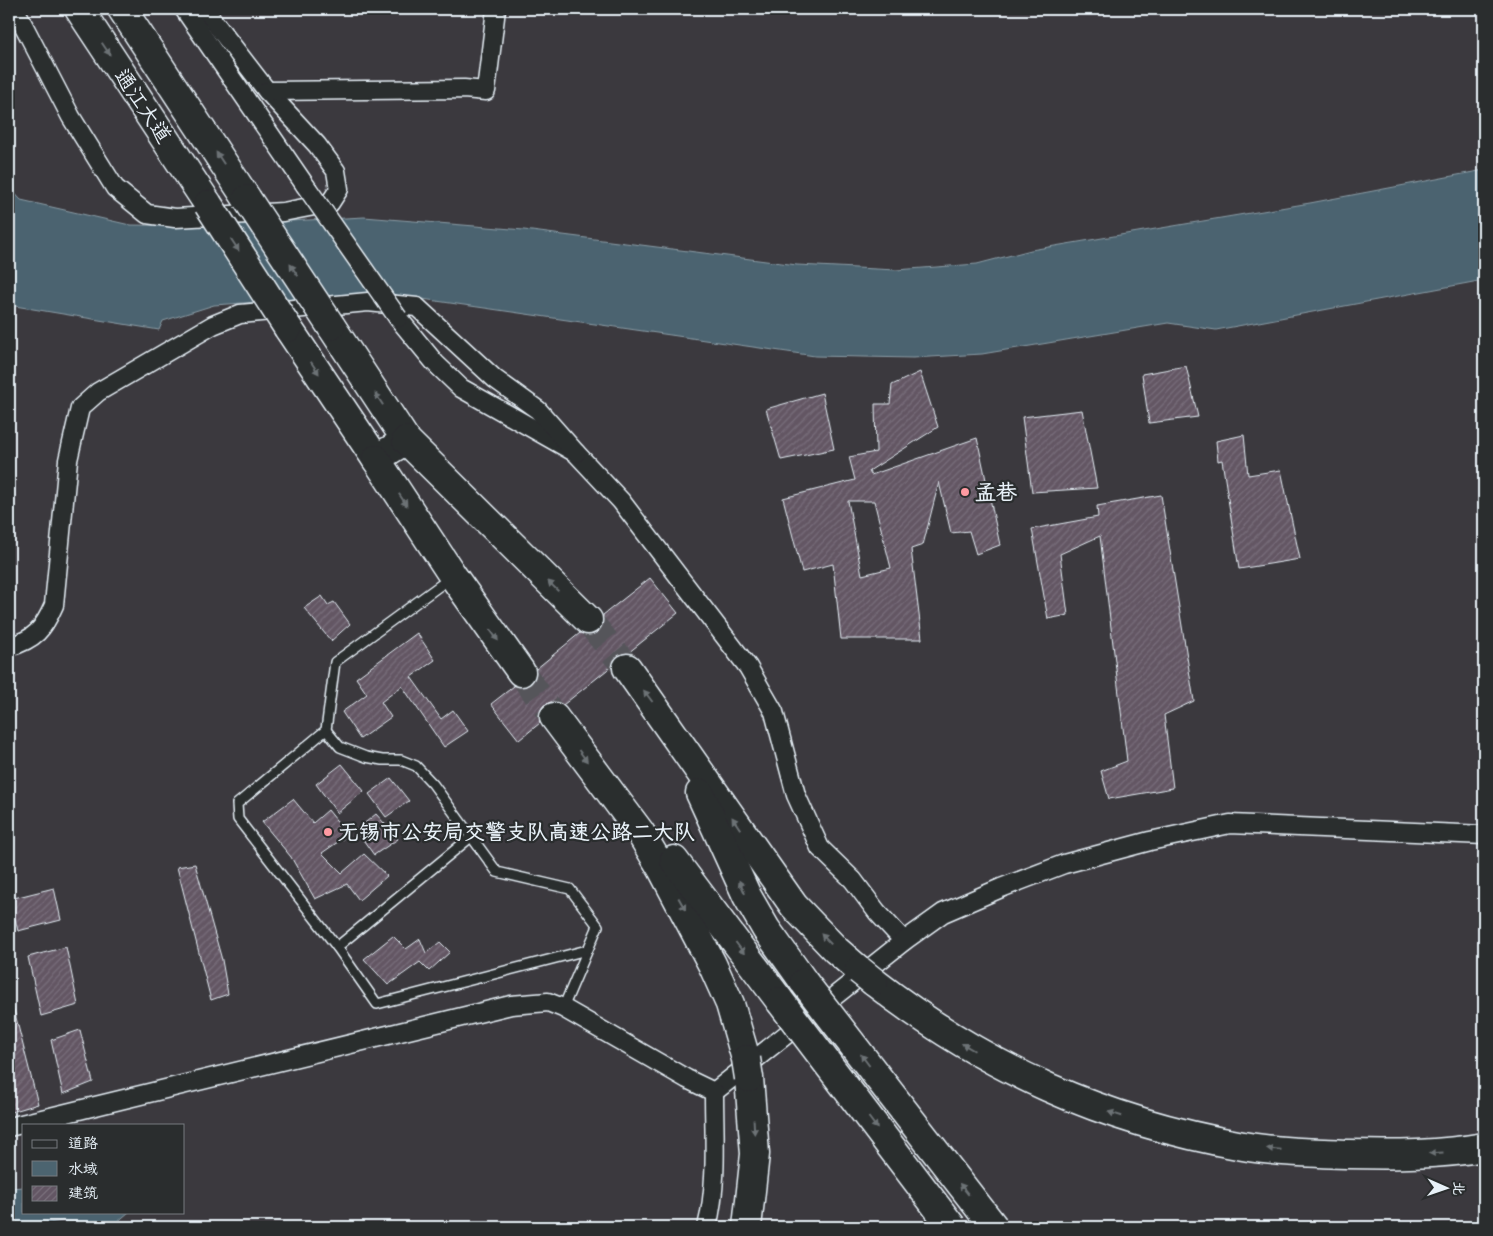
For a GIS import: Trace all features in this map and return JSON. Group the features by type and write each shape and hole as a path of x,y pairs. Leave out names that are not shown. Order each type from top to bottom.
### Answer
{"highway":[{"name":"通江大道","path":"79,9 376,459"},
{"name":"通江大道","path":"122,9 406,440"},
{"path":"521,672 452,576 376,459 406,440 588,620"},
{"path":"627,668 669,725 794,906 867,976 906,1006 967,1047 1030,1080 1101,1110 1173,1131 1245,1146 1317,1153 1390,1155 1484,1148"},
{"path":"554,717 640,832 691,920 730,1004 748,1069 755,1154 746,1227"},
{"path":"669,725 747,896 766,929 804,982 994,1227"},
{"path":"640,832 673,859 952,1227"}],"street":[{"path":"15,9 71,117 115,188 147,214 176,218 234,215 283,212 330,203 339,189 336,171 318,145 267,91 204,9"},
{"path":"184,9 398,318 435,363 461,388 576,453"},
{"path":"267,91 464,89 486,91 496,9"},
{"path":"9,647 26,642 44,627 54,605 68,460 80,408 106,388 213,325 240,314 368,302 417,307 495,379 538,410 621,501 748,668 774,712 796,795 820,848 853,880 877,912 904,941"},
{"path":"714,1092 904,941 943,913 1064,864 1150,841 1230,824 1484,834"},
{"path":"9,1127 511,1004 548,1002 563,1008 687,1079 714,1092"},
{"path":"707,1227 711,1210 714,1166 714,1092"}],"lane":[{"path":"452,576 335,662 326,730 236,804 238,819 337,947 377,1004 587,950"},
{"path":"326,730 340,747 366,757 382,760 401,760 416,766 433,784 497,872 570,889 598,926 563,1008"},
{"path":"337,947 472,836"}],"water":[{"path":"1484,170 1484,280 1216,330 1168,323 982,354 913,358 815,356 395,295 356,295 214,305 163,321 159,330 9,305 9,187 21,200 130,225 198,226 364,217 524,230 797,265 896,270 977,264 1031,250 1310,203"},
{"path":"22,1187 22,1214 127,1214 115,1224 63,1221 48,1223 38,1227 9,1227 9,1188"}],"building":[{"path":"1186,366 1198,417 1149,423 1142,374"},
{"path":"920,372 938,427 869,471 871,475 977,438 1000,545 976,554 969,531 951,533 939,482 923,545 911,549 922,639 841,639 833,564 802,572 783,498 855,480 849,457 876,452 875,404 890,404 892,385","holes":["848,501 874,501 891,568 862,575"]},
{"path":"822,393 834,449 781,460 766,409"},
{"path":"1082,410 1097,488 1032,492 1022,417"},
{"path":"1244,435 1248,475 1281,470 1300,559 1239,569 1222,460 1218,461 1216,441"},
{"path":"1161,495 1194,701 1164,715 1173,788 1109,799 1101,771 1127,761 1100,536 1060,554 1068,615 1048,619 1032,529 1098,517 1097,506"},
{"path":"650,578 678,613 628,653 618,656 612,666 563,705 553,701 544,705 540,711 540,723 519,740 491,704 514,686 523,687 530,684 535,678 536,669 580,633 592,635 599,631 603,623 603,615"},
{"path":"322,596 328,605 334,602 350,624 331,641 304,608"},
{"path":"417,633 435,660 411,677 441,719 453,710 468,731 444,747 402,686 381,702 391,717 360,739 342,712 367,694 356,678"},
{"path":"342,764 364,791 337,813 316,784"},
{"path":"391,778 409,801 386,817 369,794"},
{"path":"293,799 313,823 328,810 348,835 322,853 342,873 364,854 387,876 359,900 347,884 315,899 291,857 262,822"},
{"path":"376,814 398,839 374,855 356,830"},
{"path":"195,864 222,960 228,994 211,1000 177,867"},
{"path":"54,888 61,920 18,931 10,899"},
{"path":"393,936 406,949 420,939 426,953 440,942 450,952 429,971 420,962 388,985 364,959"},
{"path":"66,947 78,1005 41,1016 28,957"},
{"path":"9,1006 13,1006 38,1104 11,1112 9,1102"},
{"path":"80,1030 93,1082 63,1094 51,1040"}],"tunnel":[{"path":"588,620 627,668"},
{"path":"521,672 554,717"}],"place":[{"name":"孟巷","path":"965,492"},
{"name":"无锡市公安局交警支队高速公路二大队","path":"328,832"}]}
